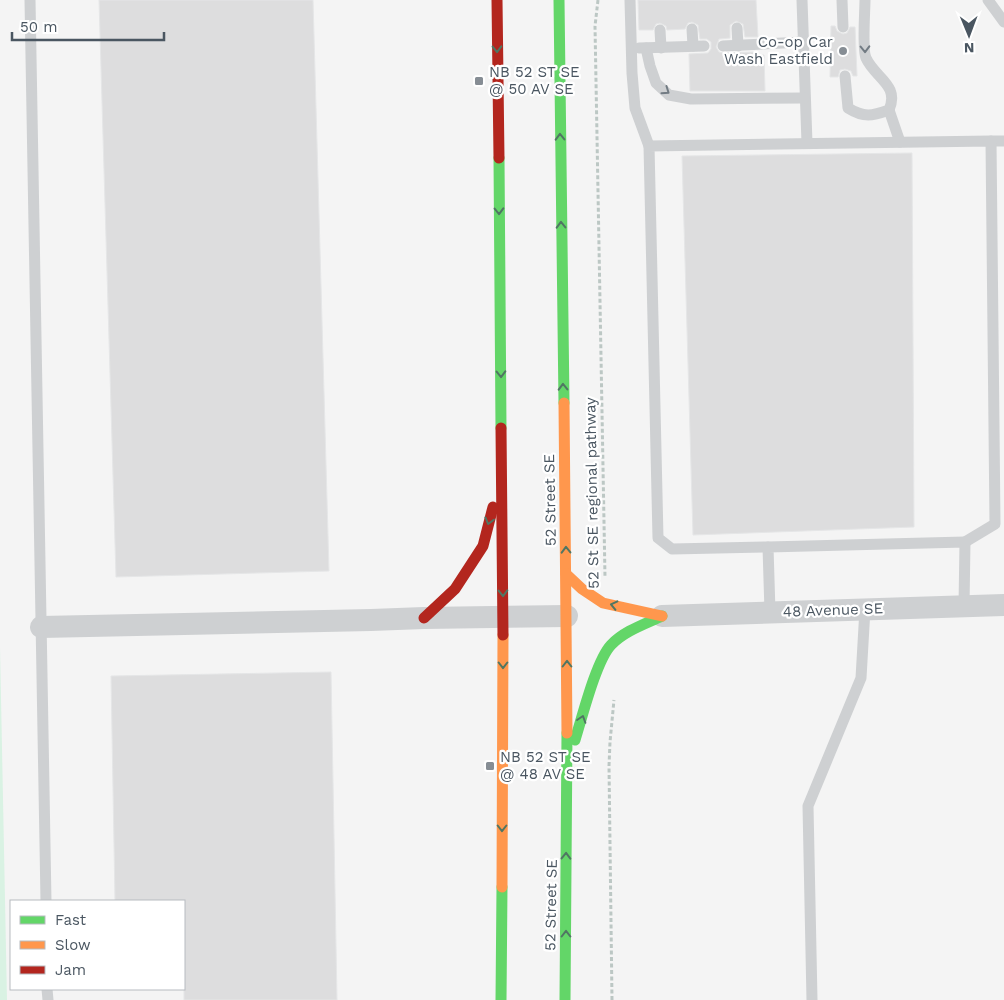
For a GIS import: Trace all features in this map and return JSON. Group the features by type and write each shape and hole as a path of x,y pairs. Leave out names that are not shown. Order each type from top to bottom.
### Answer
{"main road":[{"path":"497,0 503,617 501,1000"},
{"name":"52 Street SE","path":"559,0 567,616 565,1000"},
{"path":"559,29 569,0"},
{"path":"424,618 455,589 483,546 502,474"},
{"path":"566,574 582,589 603,603 662,616"},
{"path":"567,765 609,646 630,632 662,616"}],"street":[{"name":"48 Avenue SE","path":"662,616 1004,605"},
{"path":"41,627 567,616"}],"lane":[{"path":"30,0 46,900"},
{"path":"630,0 635,108 649,146 658,538 672,549 965,542 995,524 991,141"},
{"path":"802,0 807,143"},
{"path":"842,0 843,27"},
{"path":"866,0 864,56 874,71 890,88 893,101 889,110 900,142"},
{"path":"988,0 1004,22"},
{"path":"737,28 738,46"},
{"path":"632,48 698,46 692,29"},
{"path":"660,30 661,48"},
{"path":"723,46 803,42"},
{"path":"646,48 656,83 669,95 691,99 804,98"},
{"path":"845,76 848,108 858,114 874,116 889,110"},
{"path":"649,146 1004,141"},
{"path":"964,606 965,542"},
{"path":"768,547 770,612"},
{"path":"812,1000 808,806 861,678 864,609"}],"path":[{"name":"52 St SE regional pathway","path":"598,0 595,26 604,570 608,590 603,603"},
{"path":"612,1000 609,766 614,700"}],"green space":[{"path":"0,647 7,1000 0,1000"}],"building":[{"path":"99,0 313,0 329,571 116,577"},
{"path":"638,0 756,0 758,37 745,37 743,24 736,21 730,25 730,38 719,39 716,47 719,52 723,53 758,52 758,55 764,55 765,91 690,91 689,54 708,53 711,49 711,42 707,39 700,39 698,25 692,22 688,23 685,29 667,30 666,26 660,23 656,24 653,30 639,30"},
{"name":"Co-op Car Wash Eastfield","path":"831,26 835,26 837,31 843,34 847,33 850,27 855,27 857,76 853,76 851,71 845,69 840,70 838,77 830,77"},
{"path":"912,153 914,527 693,535 682,156"},
{"path":"331,672 337,1000 184,1000 185,900 115,900 111,676"}],"traffic: fast":[{"path":"559,0 564,403"},
{"path":"499,158 501,428"},
{"path":"575,740 595,676 605,653 622,636 662,616"},
{"path":"565,1000 567,733"},
{"path":"501,1000 502,887"}],"traffic: slow":[{"path":"564,403 567,733"},
{"path":"566,574 582,589 603,603 662,616"},
{"path":"502,887 503,635"}],"traffic: jam":[{"path":"497,0 499,158"},
{"path":"501,428 503,635"},
{"path":"424,618 455,589 483,546 493,507"}],"place":[{"name":"Co-op Car Wash Eastfield","path":"843,51"},
{"name":"NB 52 ST SE @ 50 AV SE","path":"479,81"},
{"name":"NB 52 ST SE @ 48 AV SE","path":"490,766"}]}
